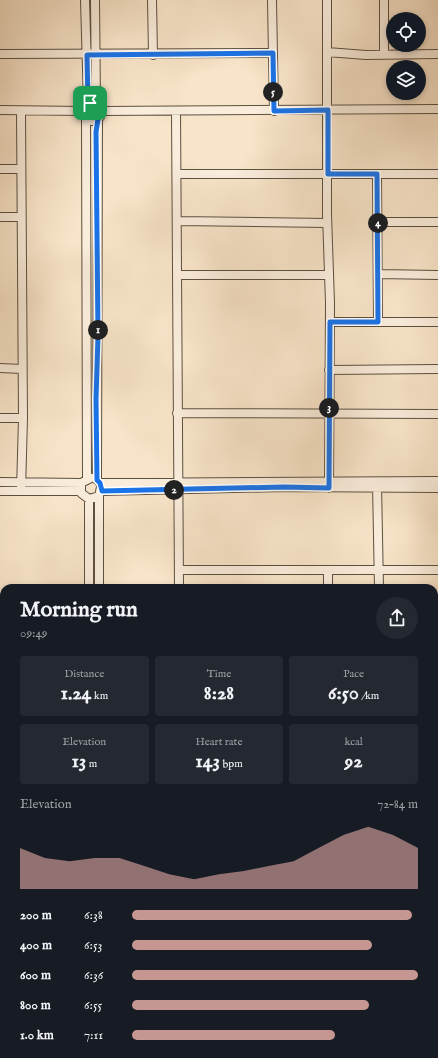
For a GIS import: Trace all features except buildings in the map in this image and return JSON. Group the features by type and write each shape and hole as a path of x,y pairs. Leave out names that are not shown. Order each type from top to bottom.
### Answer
{"street":[{"path":"83,111 88,104 85,0"},
{"path":"95,0 98,111 99,584"},
{"path":"152,0 153,54"},
{"path":"272,0 274,111"},
{"path":"327,0 327,223 330,322 329,485"},
{"path":"384,0 384,54"},
{"path":"327,52 366,55 438,54"},
{"path":"0,54 96,55 273,53"},
{"path":"88,104 98,111 438,109"},
{"path":"0,110 83,111"},
{"path":"21,111 22,491"},
{"path":"80,491 84,481 86,119 83,111"},
{"path":"86,119 92,121 98,111"},
{"path":"176,111 178,221 177,413 179,584"},
{"path":"0,169 21,169"},
{"path":"177,174 438,174"},
{"path":"377,174 378,322"},
{"path":"0,217 21,217"},
{"path":"178,221 327,223"},
{"path":"378,222 438,222"},
{"path":"378,274 438,275"},
{"path":"177,275 329,275"},
{"path":"330,322 438,322"},
{"path":"0,368 22,368"},
{"path":"329,370 438,369"},
{"path":"177,413 438,414"},
{"path":"0,418 23,418"},
{"path":"0,482 84,481 99,488 329,485 377,485 438,488"},
{"path":"377,485 438,481"},
{"path":"377,485 379,584"},
{"path":"89,584 89,499 99,488"},
{"path":"0,491 80,491"},
{"path":"80,491 83,496 89,499"},
{"path":"179,570 438,570"},
{"path":"328,570 328,584"},
{"path":"438,1053 438,1058"}],"route":[{"path":"273,53 274,111 328,110 328,174 377,174 378,322 330,322 329,488 284,487 102,491 100,483 97,480 96,447 98,206 96,132 101,111 99,106 94,103 90,103 88,104 87,55 273,53"}]}
